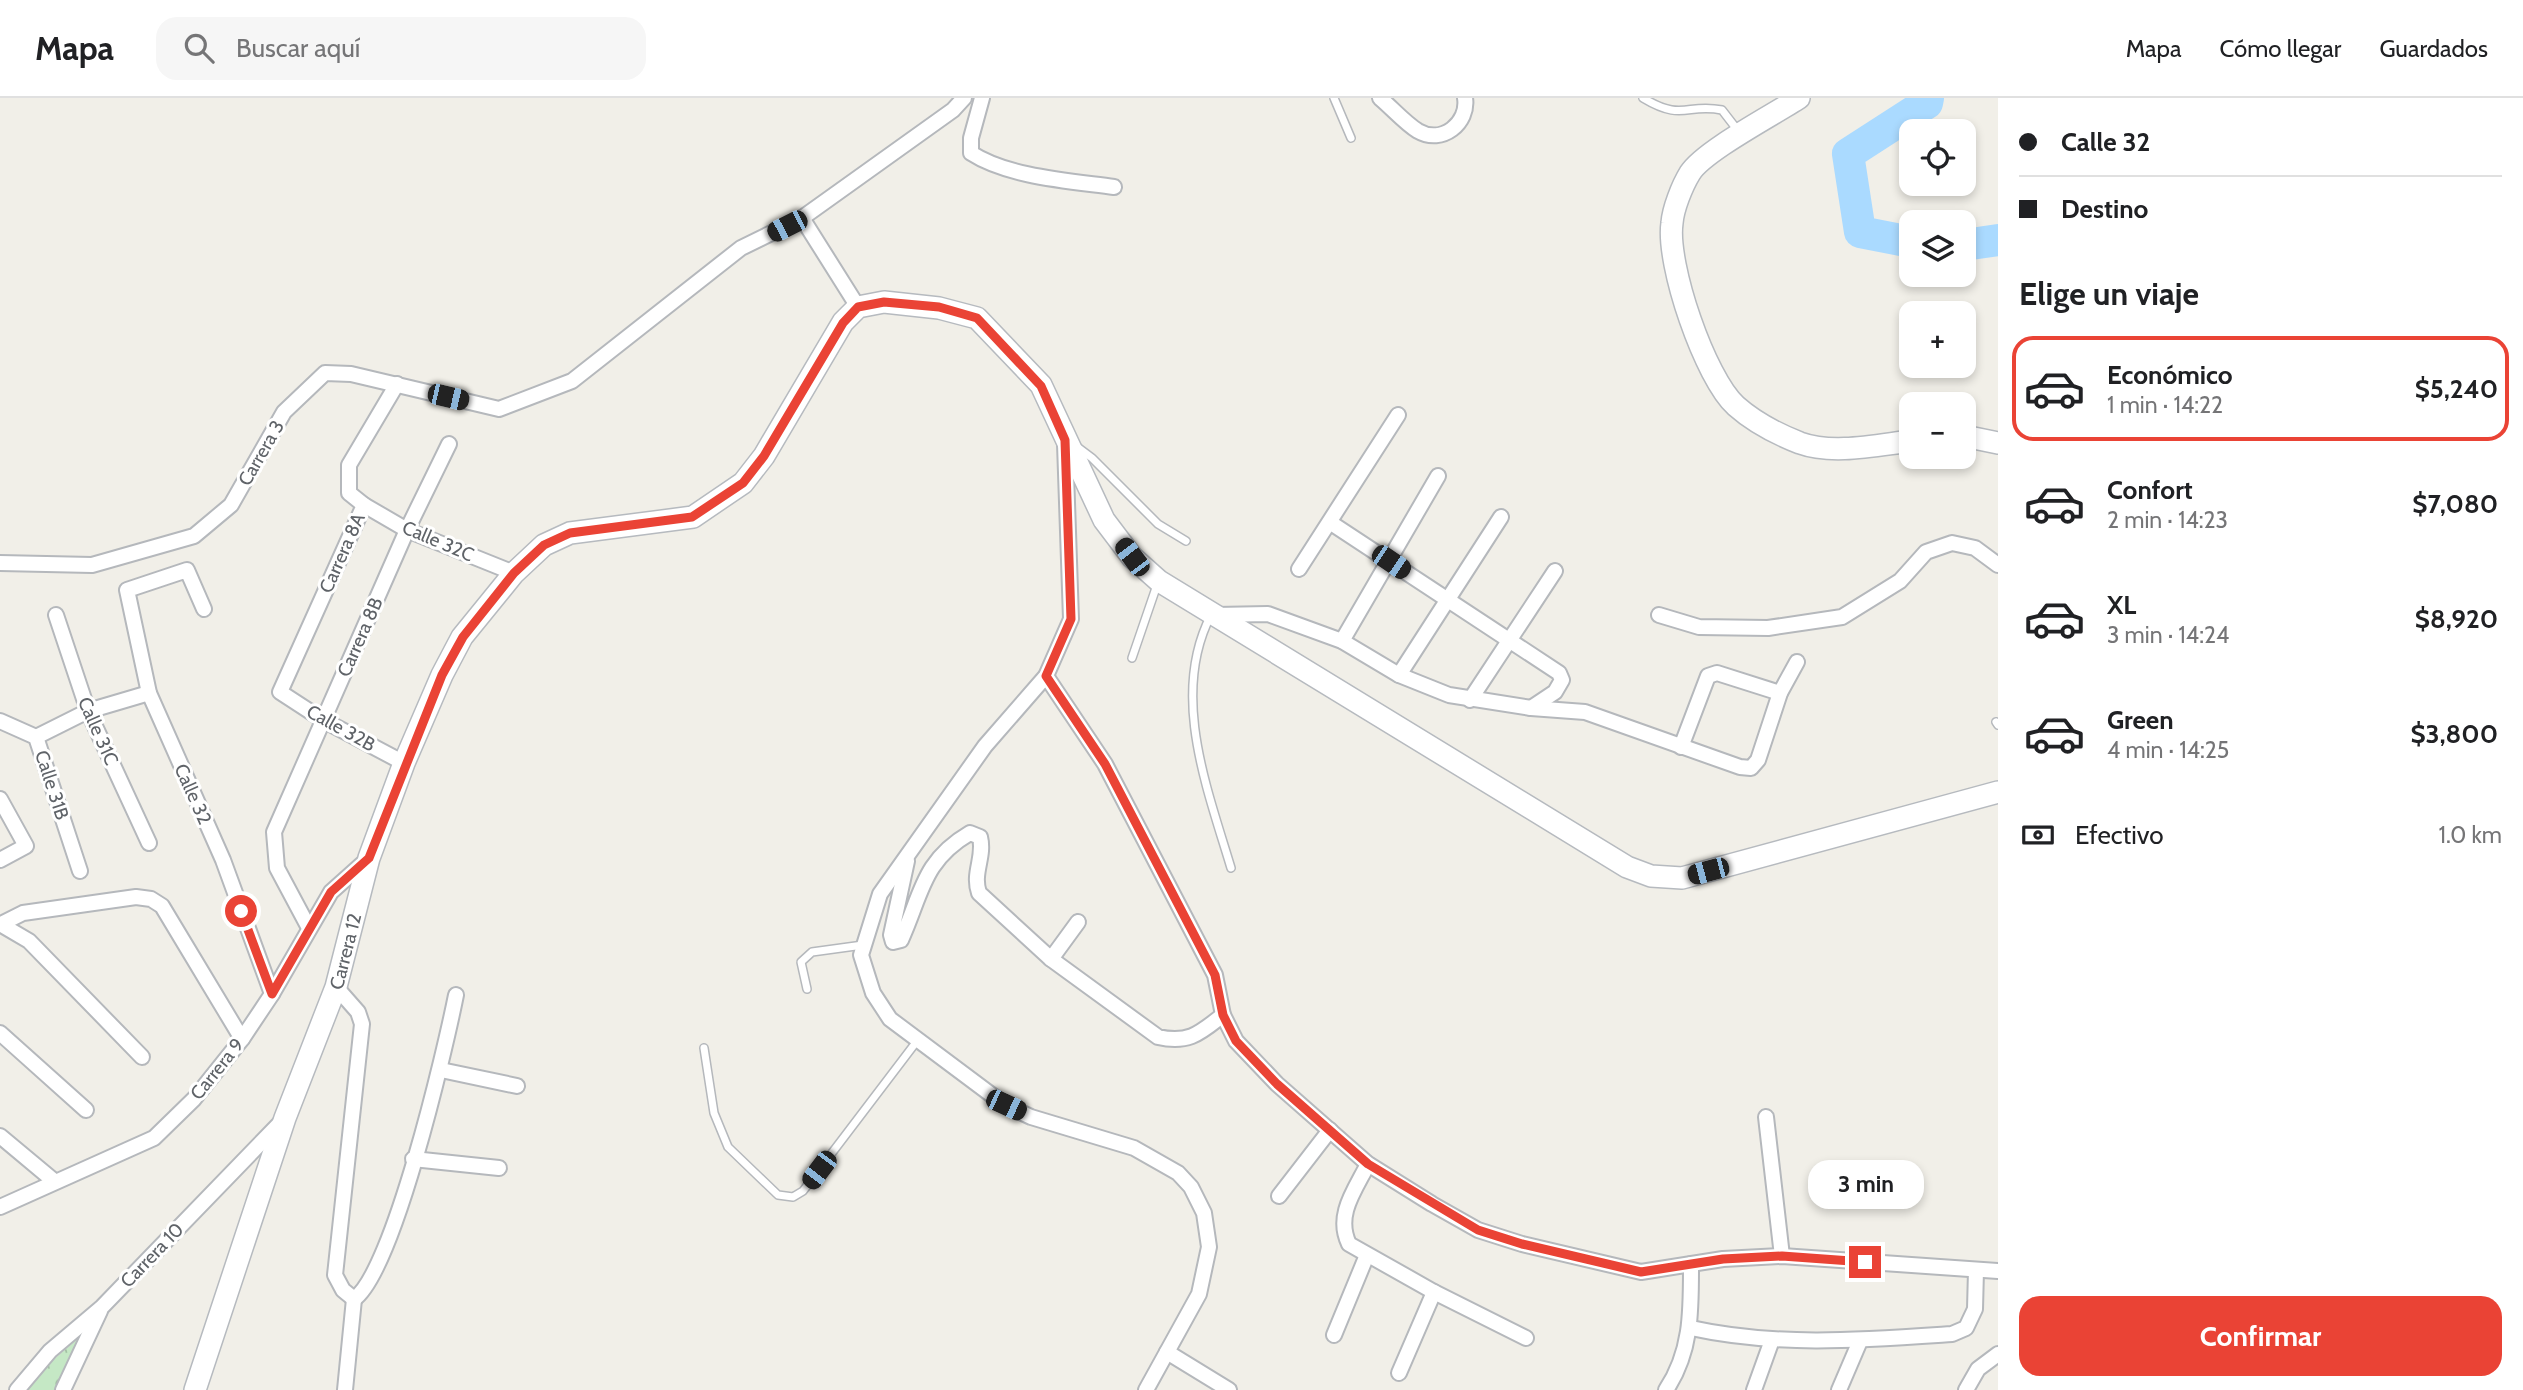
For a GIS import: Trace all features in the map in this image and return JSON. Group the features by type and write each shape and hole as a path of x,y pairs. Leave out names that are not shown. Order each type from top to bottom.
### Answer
{"street":[{"name":"Carrera 3","path":"0,563 92,565 194,536 230,505 284,412 325,373 351,374 499,409 549,393 572,381 741,248 802,218 953,110 964,98"},
{"path":"982,98 971,138 971,153 984,161 1045,177 1114,187"},
{"path":"1380,98 1420,133 1439,134 1452,132 1463,120 1465,98"},
{"path":"1799,98 1706,156 1690,174 1672,223 1672,249 1689,313 1712,375 1734,405 1765,428 1803,444 1835,448 1899,442"},
{"path":"802,218 858,307 884,302 939,307 977,318 1041,386 1104,520 1132,557 1159,581 1627,867 1651,876 1682,878 1998,792"},
{"name":"Carrera 12","path":"195,1390 285,1118 335,987 369,858 404,763 442,675 463,637 514,573 544,545 570,533 692,517 743,483 764,456 843,323 858,307"},
{"name":"Carrera 8A","path":"280,692 364,505 349,493 349,465 397,384"},
{"path":"1299,569 1398,415"},
{"path":"1976,438 1998,443"},
{"path":"1065,440 1071,619 1046,676 985,746 880,894 861,955 873,993 890,1019 1006,1105 1031,1117 1134,1148 1178,1173 1191,1187 1204,1213 1209,1247 1199,1294 1146,1390"},
{"name":"Carrera 8B","path":"309,928 277,868 274,832 407,530 449,444"},
{"path":"1342,641 1391,562 1438,476"},
{"name":"Calle 32C","path":"364,505 407,530 514,573"},
{"path":"1399,675 1502,517"},
{"path":"1331,523 1559,673 1562,680 1555,692 1531,708"},
{"path":"1659,615 1699,627 1734,629 1842,617 1900,582 1926,552 1952,543 1975,548 1998,565"},
{"name":"Calle 32","path":"204,610 187,570 127,590 149,693 223,860 272,994"},
{"path":"1471,700 1555,571"},
{"path":"1212,615 1268,614 1342,641 1399,675 1449,695 1531,708 1585,712 1740,767 1751,768 1758,760 1780,693 1797,662"},
{"name":"Calle 31C","path":"56,615 88,711 149,843"},
{"path":"1681,747 1708,676 1717,673 1780,693"},
{"path":"1046,676 1105,764 1215,975 1223,1015 1236,1041 1277,1084 1368,1164 1478,1230 1522,1244 1641,1272 1723,1259 1782,1256 1998,1271"},
{"name":"Calle 32B","path":"280,692 323,720 404,763"},
{"path":"36,737 88,711 149,693"},
{"name":"Calle 31B","path":"0,721 36,737 80,872"},
{"path":"0,799 26,846 0,860"},
{"path":"909,853 891,935 893,942 901,940 924,878 936,858 970,833 980,837 982,847 975,880 979,893 1051,958 1158,1037 1170,1040 1194,1037 1223,1015"},
{"name":"Carrera 9","path":"0,1208 54,1181 154,1138 194,1099 242,1039 272,994 331,892 369,858"},
{"path":"0,924 23,913 136,897 150,899 162,906 242,1039"},
{"path":"1051,958 1078,922"},
{"path":"0,924 29,941 142,1057"},
{"path":"335,987 358,1012 362,1024 335,1275 343,1290 354,1299"},
{"path":"345,1390 354,1299 371,1283 380,1263 441,1070 456,995"},
{"path":"0,1033 86,1110"},
{"path":"441,1070 517,1086"},
{"path":"1766,1117 1782,1256"},
{"name":"Carrera 10","path":"17,1390 50,1351 102,1307 285,1118"},
{"path":"1279,1196 1330,1130"},
{"path":"0,1136 54,1181"},
{"path":"414,1159 499,1168"},
{"path":"1368,1164 1343,1213 1342,1231 1349,1244 1434,1292 1526,1338"},
{"path":"1334,1335 1367,1255"},
{"path":"1666,1390 1679,1367 1691,1328 1691,1264"},
{"path":"1691,1328 1734,1337 1772,1340 1860,1341 1952,1334 1966,1328 1975,1310 1976,1270"},
{"path":"1399,1373 1434,1292"},
{"path":"63,1390 102,1307"},
{"path":"1754,1390 1772,1340"},
{"path":"1839,1390 1860,1341"},
{"path":"1167,1352 1213,1386 1229,1390"},
{"path":"1966,1390 1978,1369 1998,1354"}],"lane":[{"path":"1334,98 1351,138"},
{"path":"1643,98 1666,111 1722,110 1742,135"},
{"path":"1065,440 1092,458 1158,524 1186,541"},
{"path":"1132,658 1159,581"},
{"path":"1212,615 1196,649 1195,730 1206,785 1231,868"},
{"path":"807,989 801,962 812,952 864,945"},
{"path":"704,1048 714,1113 728,1147 778,1195 793,1197 803,1191 917,1041"}],"green space":[{"path":"88,1330 58,1390 25,1390 39,1372"}],"waterway":[{"path":"1899,240 1860,232 1848,154 1927,103 1928,98"},
{"path":"1976,243 1998,240"}],"route":[{"path":"241,911 272,994 331,892 369,858 404,763 442,675 463,637 514,573 544,545 570,533 692,517 715,504 743,483 764,456 817,371 843,323 858,307 884,302 939,307 977,318 1041,386 1065,440 1071,619 1046,676 1105,764 1215,975 1223,1015 1236,1041 1277,1084 1368,1164 1478,1230 1522,1244 1641,1272 1723,1259 1782,1256 1865,1262"}]}
